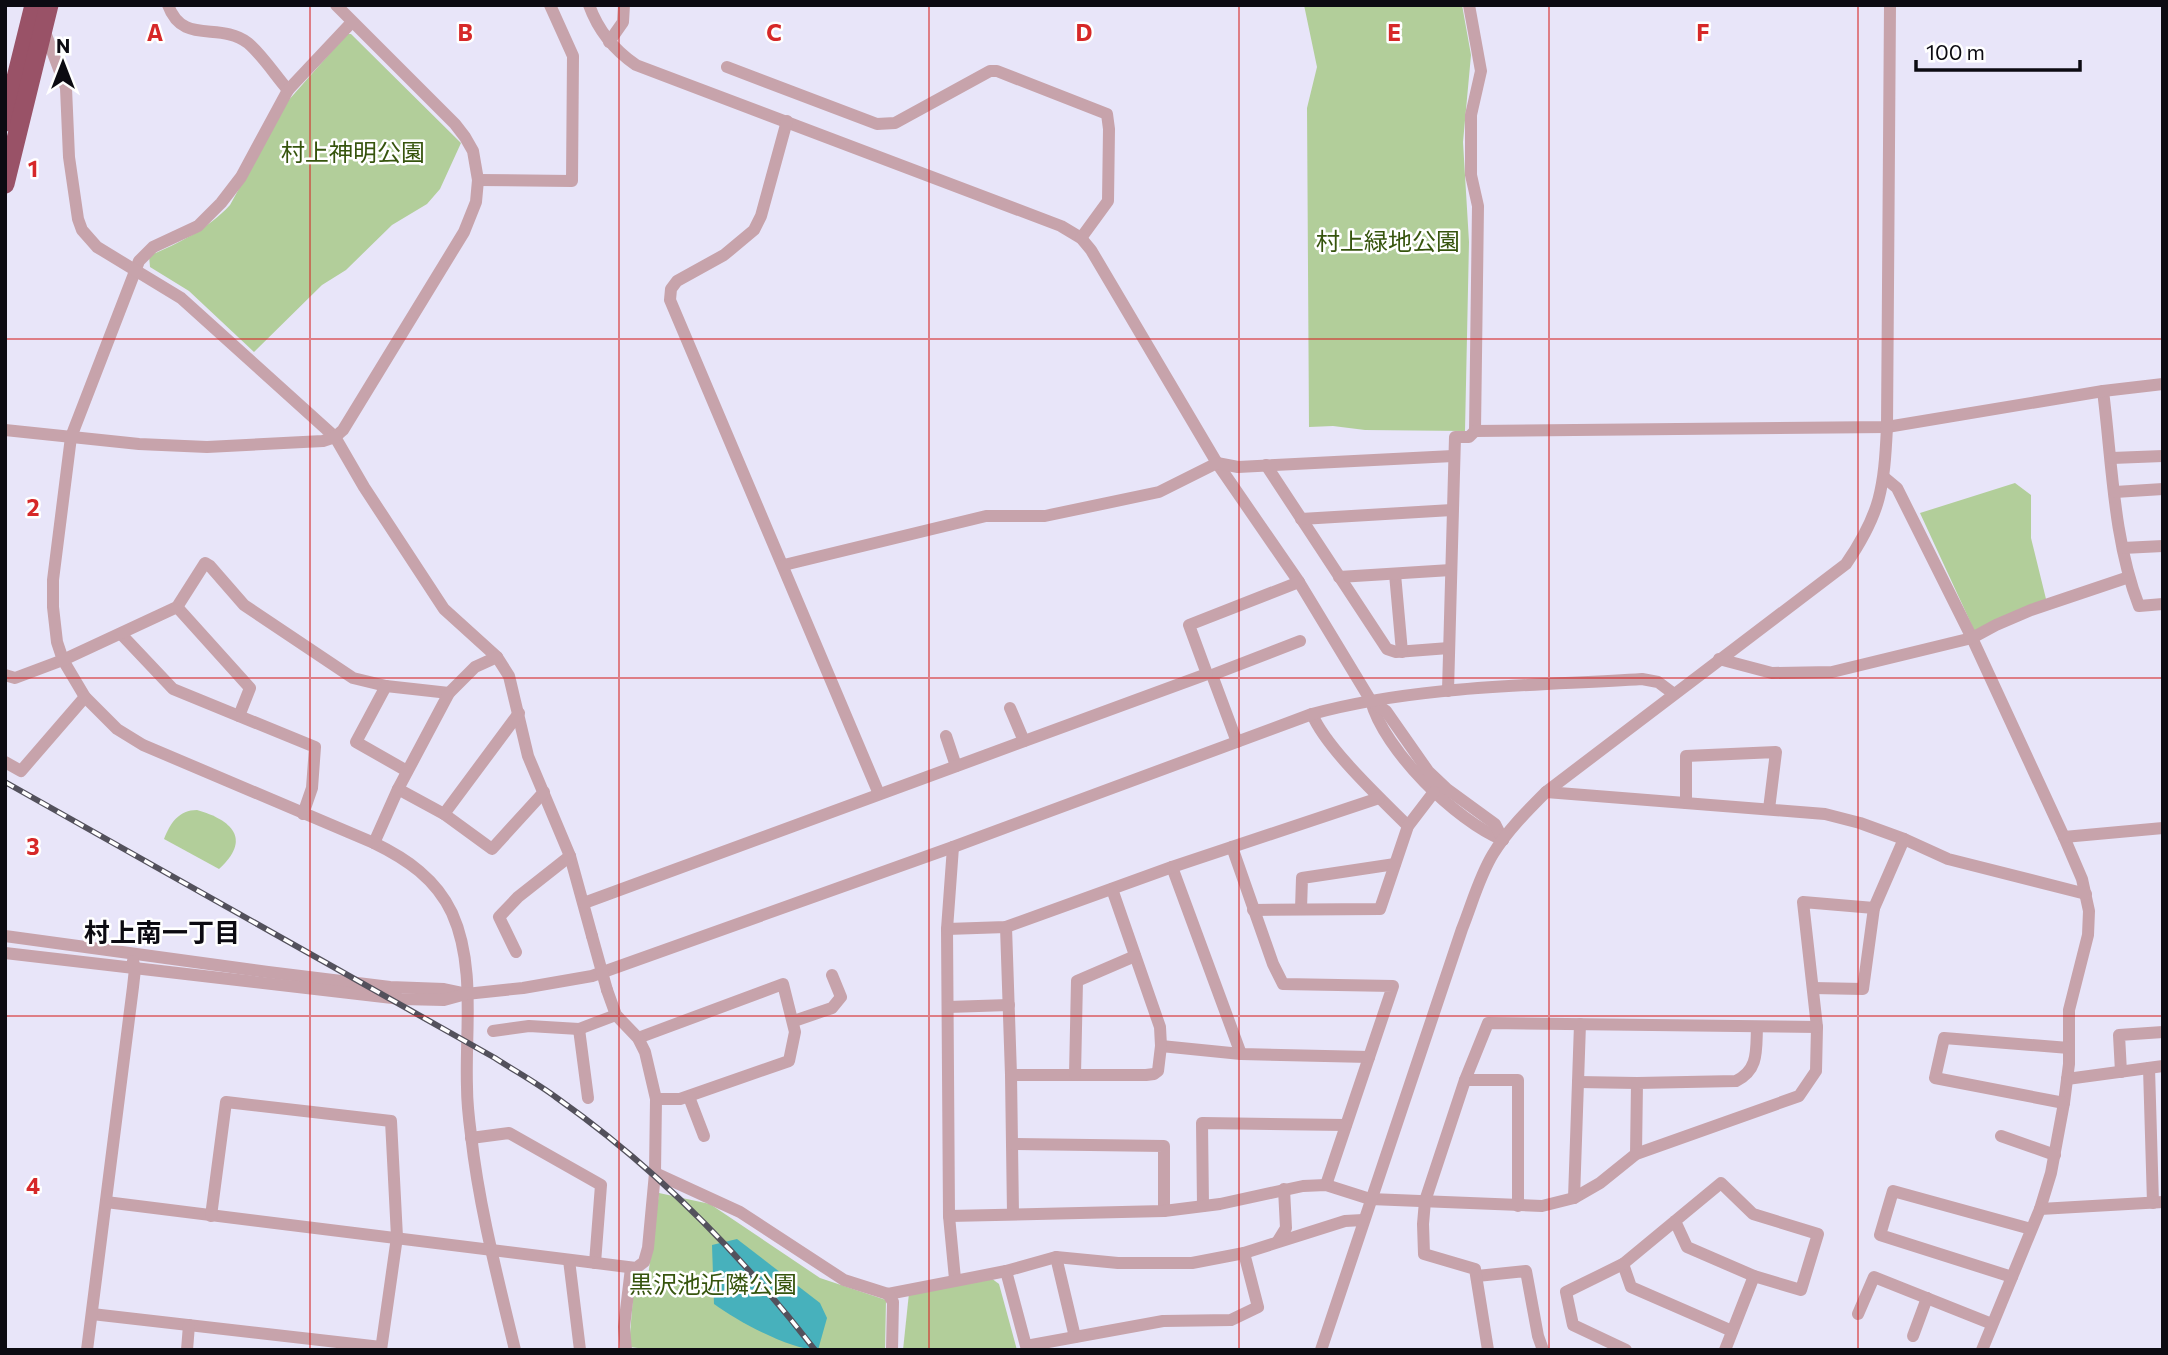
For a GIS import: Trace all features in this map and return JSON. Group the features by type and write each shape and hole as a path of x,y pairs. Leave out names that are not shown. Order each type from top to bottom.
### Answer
{"highway":[{"path":"6,116 34,5"},
{"path":"5,184 49,5"}],"street":[{"path":"34,5 66,88 69,157 82,230 97,247 181,298 335,436 364,487 443,609 497,657 509,676 528,756 569,856 607,990 616,1015 638,1038 645,1052 656,1099 655,1173 648,1248 644,1262 636,1268 106,1202"},
{"path":"168,5 176,23 183,27 226,34 248,44 288,90"},
{"path":"5,430 139,444 207,447 323,441 343,430 464,232 476,202 478,180 473,151 455,124 336,5"},
{"path":"478,180 572,181 573,56 550,5"},
{"path":"589,5 601,31 609,41 626,58 651,72 1062,226 1081,238 1091,250 1217,463 1300,582 1371,701 1375,718 1434,792 1487,834 1503,840"},
{"path":"609,41 623,22 624,5"},
{"path":"1469,5 1481,71 1471,115 1471,175 1478,206 1475,431"},
{"path":"1321,1350 1462,929 1483,873 1503,840 1546,792 1846,564 1877,510 1885,478 1887,427 1890,5"},
{"path":"352,22 288,90 241,177 221,203 198,226 153,247 136,269 71,437 53,580 54,622 63,660 85,697 117,729 143,745 374,843 403,858 431,881 451,911 460,935 466,994 467,1089 471,1138 514,1350"},
{"path":"727,67 877,124 895,122 990,71 997,71 1107,114 1110,129 1108,201 1081,238"},
{"path":"787,121 761,216 754,230 724,256 677,281 671,289 670,300 879,794"},
{"path":"1448,691 1455,437 1469,436 1475,431 1887,427 2103,391 2163,384"},
{"path":"2103,391 2129,577 2139,606 2163,604"},
{"path":"783,565 986,516 1045,516 1159,492 1217,463 1238,467 1453,456"},
{"path":"2112,458 2163,456"},
{"path":"1266,465 1387,649 1396,652 1449,649"},
{"path":"1885,478 1898,488 1972,638 2064,837 2086,894 2089,911 2088,935 2069,1010 2067,1079 2055,1155 2040,1209 1982,1350"},
{"path":"2115,492 2163,489"},
{"path":"1301,519 1452,510"},
{"path":"2123,548 2163,546"},
{"path":"5,675 15,678 63,660 177,607 205,563 244,605 353,678 386,686 450,693"},
{"path":"1339,577 1451,570"},
{"path":"1395,574 1402,652"},
{"path":"1719,659 1772,673 1823,673 1972,638 2031,610 2129,577"},
{"path":"584,903 1207,674 1189,625 1300,582"},
{"path":"177,607 250,688 239,716"},
{"path":"121,634 173,689 315,747 312,788 303,814"},
{"path":"1237,742 1212,675 1300,641"},
{"path":"374,843 407,771 450,693 475,667 497,657"},
{"path":"1205,667 1220,661 1229,668"},
{"path":"5,953 401,999 444,1000 466,994 523,988 592,976 1312,715 1371,701 1448,691 1642,679 1658,682 1674,694"},
{"path":"386,686 356,742 407,771"},
{"path":"5,762 21,771 85,697"},
{"path":"1371,701 1386,711 1428,771 1447,789 1495,824 1503,840"},
{"path":"1010,708 1024,741"},
{"path":"443,814 519,713"},
{"path":"1312,715 1317,725 1379,797 1408,826"},
{"path":"946,736 957,766"},
{"path":"1686,803 1686,756 1776,752 1769,809"},
{"path":"398,789 443,814 492,849 544,792"},
{"path":"1253,910 1380,909 1408,826 1434,792"},
{"path":"1546,792 1825,814 1904,839 1948,859 2086,894"},
{"path":"947,929 1006,927 1379,797"},
{"path":"2064,837 2163,828"},
{"path":"1813,988 1863,989 1874,908 1904,839"},
{"path":"953,847 947,929 949,1216 955,1279"},
{"path":"1232,847 1273,964 1283,984 1393,986 1326,1185"},
{"path":"516,952 499,917 518,897 569,856"},
{"path":"1301,909 1302,878 1395,864"},
{"path":"1172,867 1241,1054"},
{"path":"1011,1074 1154,1074 1158,1070 1160,1027 1112,889"},
{"path":"949,1216 1164,1211 1203,1206 1284,1189 1326,1185 1370,1199 1425,1202 1542,1206 1574,1198 1600,1183 1636,1154 1799,1096 1816,1071 1817,1027 1803,902 1874,908"},
{"path":"1006,927 1013,1214"},
{"path":"5,936 268,972 390,987 443,989 466,994"},
{"path":"87,1350 136,953"},
{"path":"1076,1075 1077,981 1135,956"},
{"path":"794,1021 832,1008 841,997 832,975"},
{"path":"638,1038 783,984 795,1032 789,1061 689,1097 656,1099"},
{"path":"948,1007 1009,1005"},
{"path":"493,1031 529,1027 579,1029 616,1015"},
{"path":"1488,1350 1475,1269 1424,1254 1423,1224 1425,1202 1465,1080 1488,1023 1817,1027"},
{"path":"1574,1198 1580,1024"},
{"path":"1578,1082 1736,1081 1749,1073 1756,1060 1757,1027"},
{"path":"579,1029 588,1098"},
{"path":"2121,1072 2119,1035 2163,1032"},
{"path":"2064,1103 1935,1078 1944,1038 2069,1048"},
{"path":"1161,1046 1241,1054 1369,1057"},
{"path":"2067,1079 2163,1066"},
{"path":"2040,1209 2158,1203 2149,1068"},
{"path":"1465,1080 1518,1080 1518,1206"},
{"path":"1636,1154 1637,1083"},
{"path":"689,1097 704,1136"},
{"path":"92,1314 381,1349 397,1237 391,1121 226,1102 211,1216"},
{"path":"1203,1206 1202,1123 1346,1125"},
{"path":"471,1138 509,1133 601,1185 595,1263"},
{"path":"2001,1136 2055,1155"},
{"path":"1012,1144 1164,1146 1164,1211"},
{"path":"655,1173 740,1212 844,1280 888,1294 1006,1271 1056,1257 1118,1263 1192,1263 1244,1253 1345,1221 1363,1220"},
{"path":"1626,1350 1573,1325 1566,1292 1623,1264 1675,1221 1721,1183 1753,1214 1818,1234 1801,1290 1754,1276 1687,1247 1675,1221"},
{"path":"1278,1241 1286,1228 1284,1189"},
{"path":"2012,1277 1880,1235 1894,1191 2031,1229"},
{"path":"1006,1271 1026,1346 1163,1321 1231,1320 1258,1307 1244,1253"},
{"path":"1056,1257 1075,1337"},
{"path":"569,1260 580,1350"},
{"path":"1623,1264 1631,1287 1732,1331"},
{"path":"625,1350 624,1327 631,1268"},
{"path":"1477,1276 1526,1271 1543,1350"},
{"path":"1725,1350 1754,1276"},
{"path":"1858,1314 1874,1277 1992,1324"},
{"path":"888,1294 893,1301 892,1350"},
{"path":"1913,1336 1927,1298"},
{"path":"187,1350 189,1325"}],"green space":[{"name":"村上緑地公園","path":"1304,5 1462,5 1471,55 1463,142 1469,242 1465,431 1309,427 1307,108 1317,67"},
{"name":"村上神明公園","path":"347,34 351,34 461,143 440,189 427,204 392,225 346,270 322,285 254,352 189,291 150,267 149,256 192,235 230,205 287,102"},
{"path":"2015,483 2031,495 2031,538 2046,599 1975,632 1920,513"},
{"path":"197,810 220,819 234,832 234,849 219,869 164,839 176,818 185,812"},
{"name":"黒沢池近隣公園","path":"659,1193 710,1204 820,1278 886,1300 885,1350 656,1350 629,1347 634,1284 647,1284"},
{"path":"991,1278 999,1284 1017,1350 903,1350 909,1293"}],"water":[{"path":"737,1239 820,1303 827,1318 818,1350 779,1340 714,1304 712,1245"}],"railway":[{"path":"5,782 495,1058 549,1093 629,1153 663,1183 727,1247 815,1350"}],"district":[{"name":"村上南一丁目","path":"162,933"}]}
